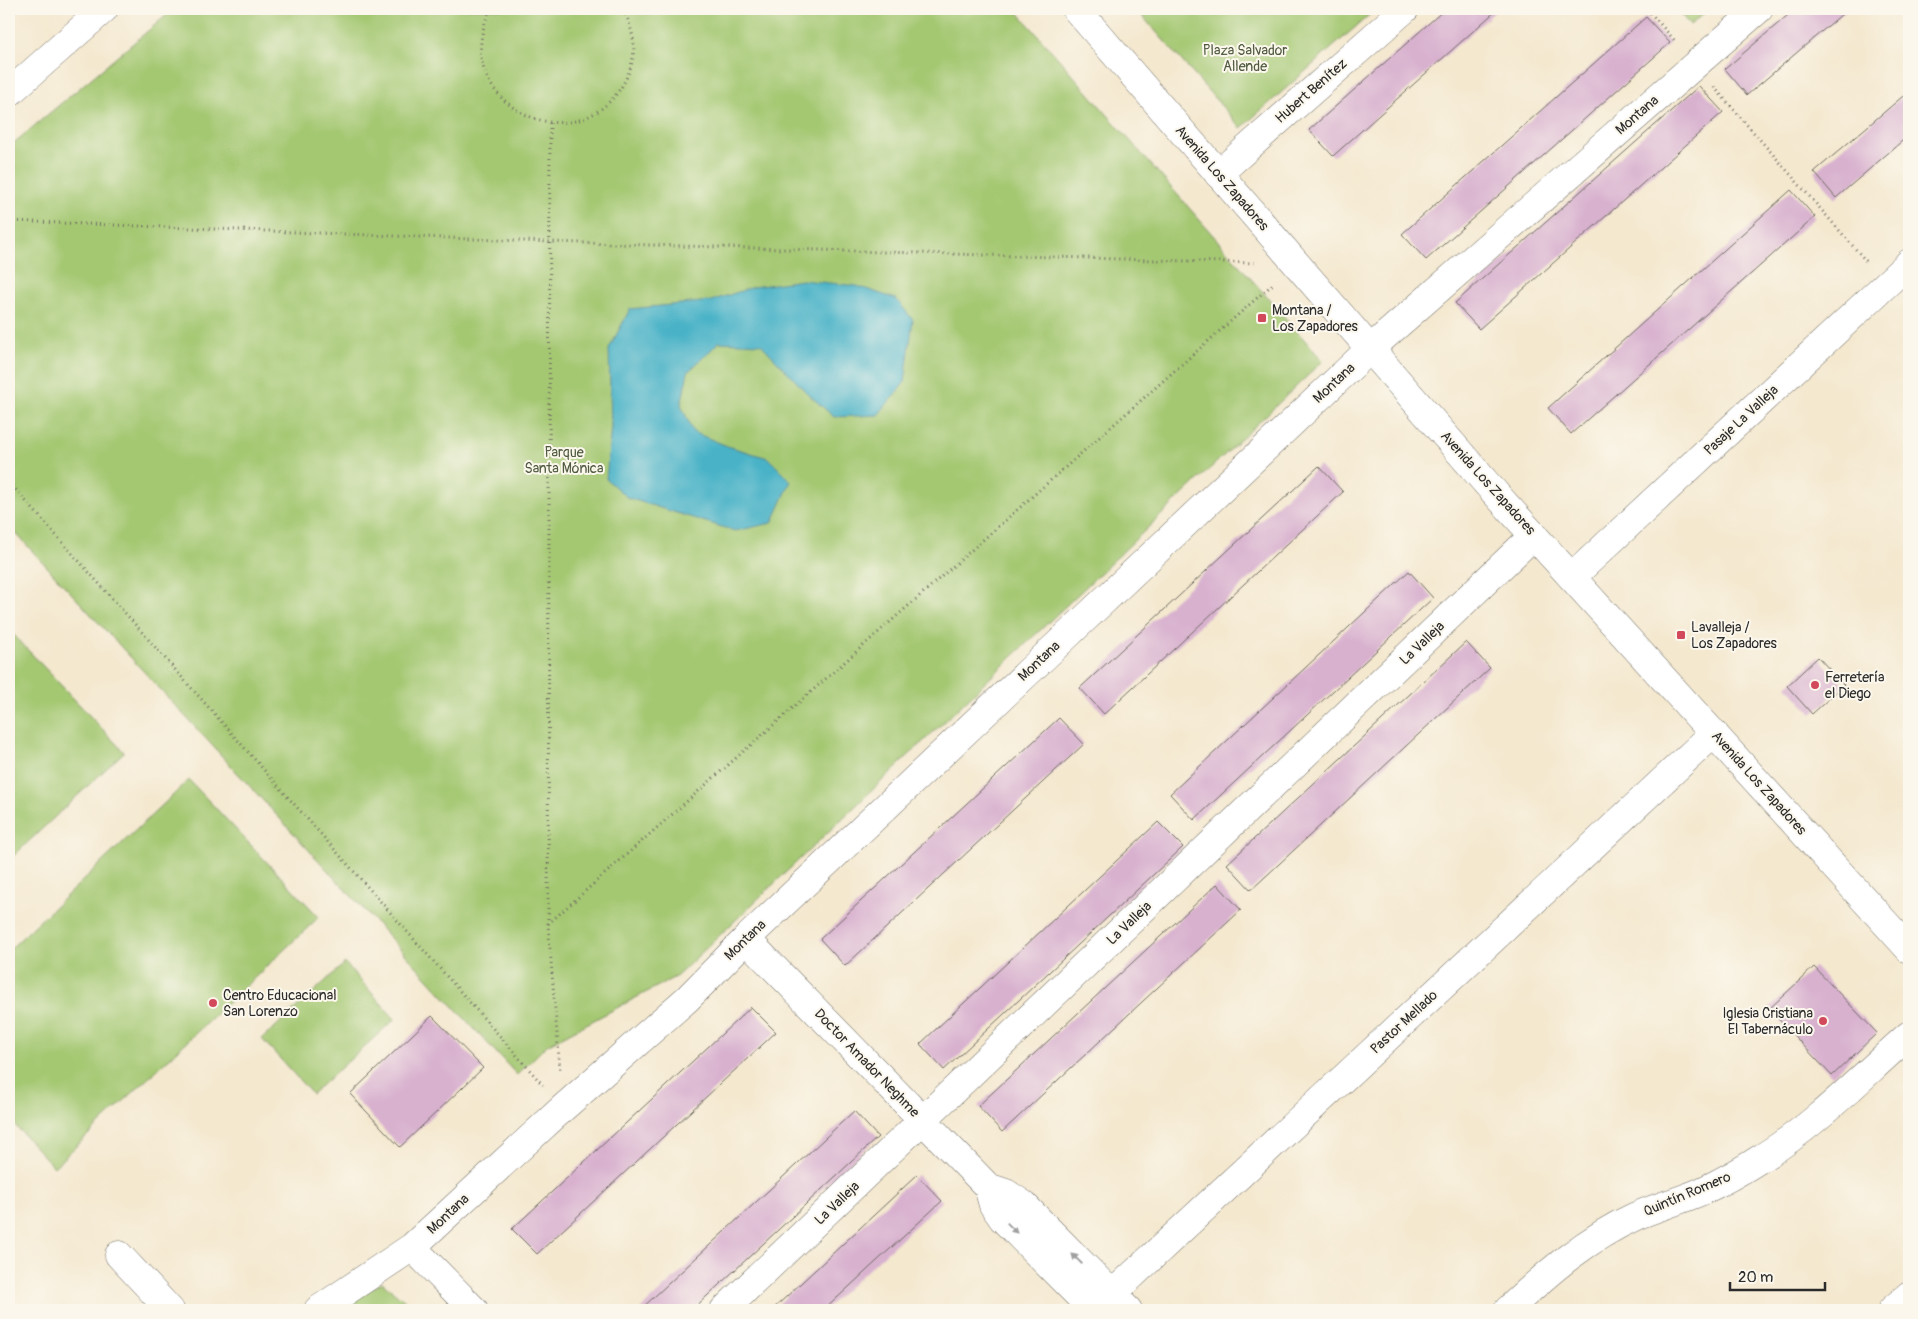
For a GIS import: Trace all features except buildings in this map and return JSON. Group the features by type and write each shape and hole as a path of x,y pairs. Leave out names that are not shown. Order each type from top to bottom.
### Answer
{"street":[{"path":"9,93 104,9"},
{"name":"Avenida Los Zapadores","path":"1076,9 1295,264 1534,535 1909,949"},
{"name":"Hubert Benítez","path":"1218,174 1405,9"},
{"name":"Montana","path":"318,1310 412,1247 563,1108 687,999 746,939 1370,349 1759,9"},
{"name":"Pasaje La Valleja","path":"1572,577 1909,263"},
{"name":"La Valleja","path":"724,1310 1534,535"},
{"name":"Pastor Mellado","path":"1107,1306 1714,734"},
{"name":"Doctor Amador Neghme","path":"746,939 988,1187 1006,1193 1024,1205 1107,1306"},
{"name":"Quintín Romero","path":"1508,1310 1543,1277 1574,1252 1607,1231 1636,1216 1700,1192 1765,1156 1819,1114 1909,1035"},
{"path":"412,1247 474,1310"},
{"path":"119,1255 170,1310"},
{"path":"1892,1310 1909,1294"}],"path":[{"path":"490,9 482,32 481,57 489,82 505,103 526,116 550,123 575,121 598,111 617,94 629,73 634,49 630,23 623,9"},
{"path":"1647,9 1886,284"},
{"path":"550,123 548,924 563,1108"},
{"path":"9,222 550,242 1295,264"},
{"path":"548,924 1295,264"},
{"path":"9,482 563,1108"}],"green space":[{"name":"Parque Santa Mónica","path":"174,9 1015,9 1323,361 677,976 547,1045 517,1075 9,526 9,147"},
{"name":"Plaza Salvador Allende","path":"1136,9 1376,9 1241,128"},
{"path":"1676,9 1709,9 1690,25"},
{"path":"9,630 124,752 9,860"},
{"path":"189,780 319,917 54,1167 9,1119 9,950"},
{"path":"345,963 395,1019 312,1094 262,1039"},
{"path":"382,1282 406,1302 397,1310 341,1310"}],"water":[{"path":"802,280 857,286 896,299 913,320 905,382 878,415 834,417 807,393 761,344 719,342 688,372 681,405 693,432 727,446 768,458 791,481 772,523 735,531 628,498 606,479 611,427 609,349 630,309 711,301 753,287"}],"place":[{"name":"Montana / Los Zapadores","path":"1262,318"},
{"name":"Lavalleja / Los Zapadores","path":"1681,635"},
{"name":"Ferretería el Diego","path":"1815,685"},
{"name":"Centro Educacional San Lorenzo","path":"213,1003"},
{"name":"Iglesia Cristiana El Tabernáculo","path":"1823,1021"}]}
